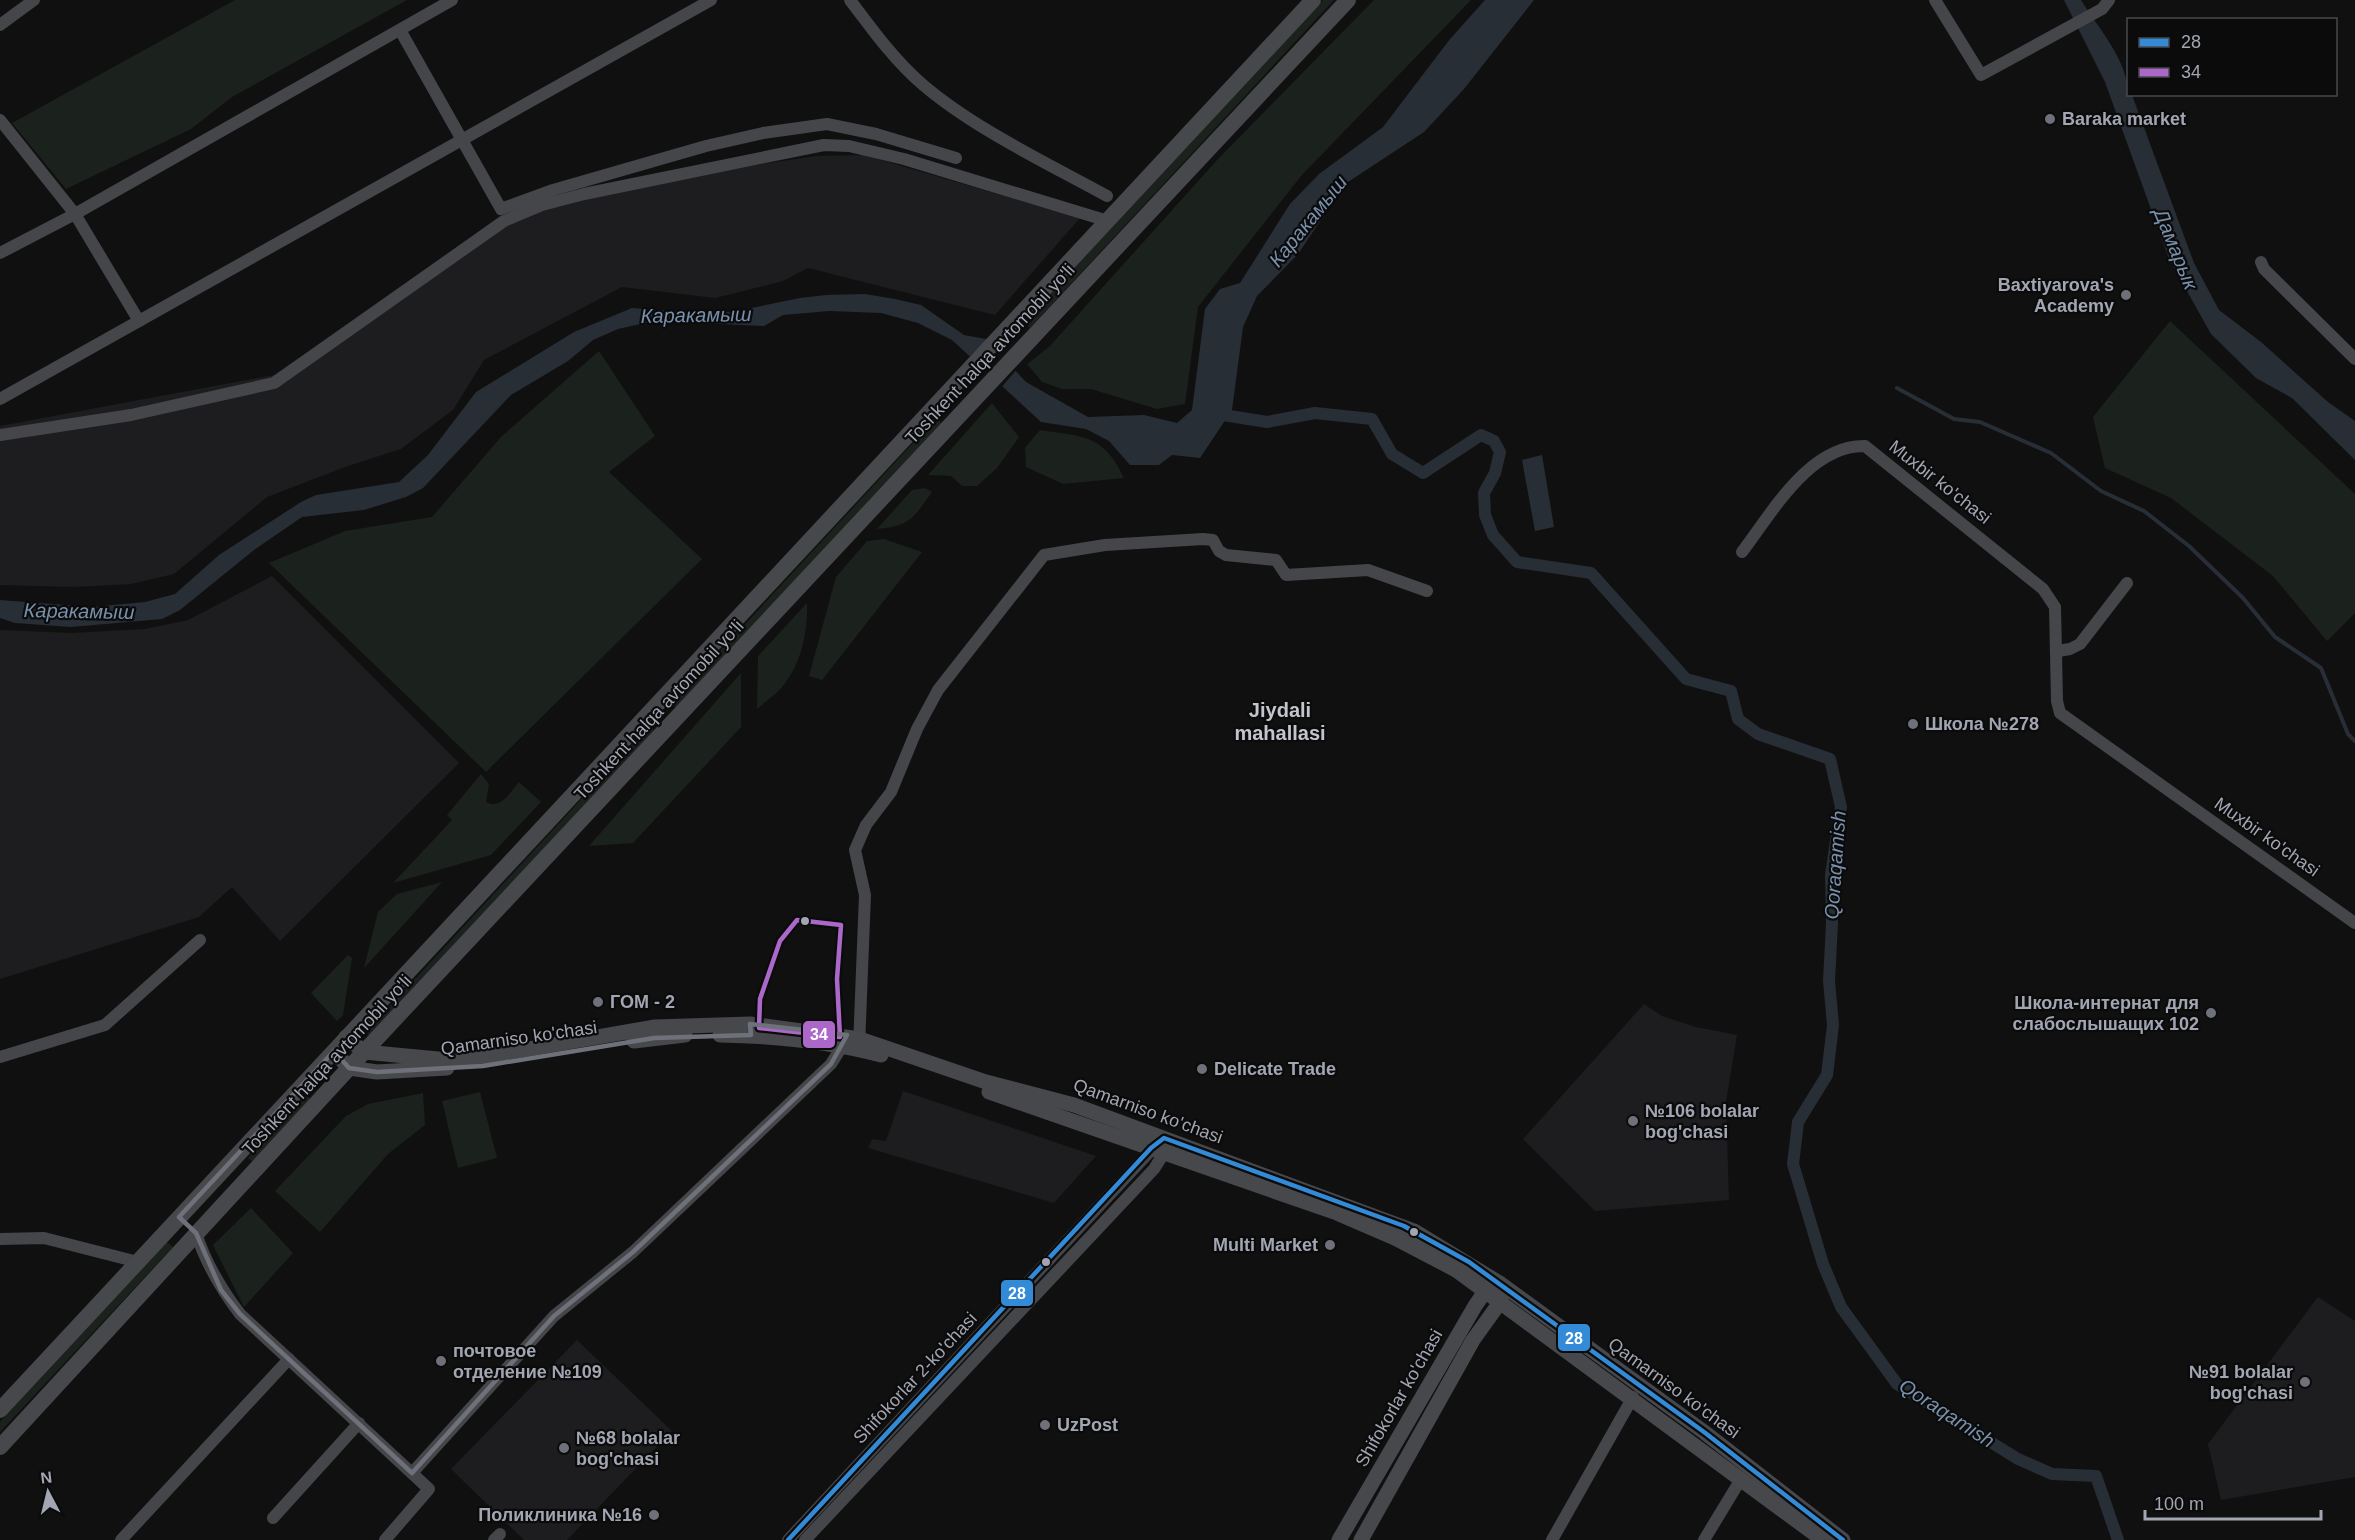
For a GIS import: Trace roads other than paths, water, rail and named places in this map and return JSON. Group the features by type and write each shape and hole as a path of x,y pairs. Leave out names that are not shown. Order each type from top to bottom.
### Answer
{"highway":[{"name":"Toshkent halqa avtomobil yo'li","path":"0,1410 650,709 1313,0"},
{"name":"Toshkent halqa avtomobil yo'li","path":"0,1448 349,1068 1348,0"},
{"path":"650,709 670,727"},
{"path":"231,1161 249,1178"},
{"path":"179,1217 196,1233"}],"main road":[{"name":"Qamarniso ko'chasi","path":"364,1052 459,1061 655,1027 751,1030 853,1042 986,1082 1074,1105 1160,1146 1395,1238 1456,1270 1633,1397 1823,1540"},
{"name":"Qamarniso ko'chasi","path":"349,1068 377,1072 483,1066 654,1038 751,1030"},
{"path":"346,1037 364,1052"},
{"path":"334,1051 349,1068"},
{"name":"Qamarniso ko'chasi","path":"1160,1146 1404,1226 1501,1284 1704,1432 1843,1540"},
{"path":"1361,1540 1473,1340 1501,1301 1501,1284 1486,1290"},
{"name":"Shifokorlar ko'chasi","path":"1339,1540 1486,1290"}],"street":[{"path":"0,25 34,0"},
{"path":"0,254 75,214 452,0"},
{"path":"0,399 711,0"},
{"path":"850,0 900,64 923,85 1000,138 1107,196"},
{"path":"1935,0 1981,75 2065,29 2105,4"},
{"path":"400,30 501,208 553,190 706,146 763,133 827,124 876,134 956,158"},
{"path":"0,120 75,214 139,321"},
{"path":"0,435 131,415 274,383 514,217 542,205 584,194 824,145 849,147 904,159 1108,221"},
{"path":"2261,262 2264,269 2355,359"},
{"name":"Muxbir ko'chasi","path":"1742,552 1800,475 1836,452 1850,446 1865,446 2043,589 2055,607 2058,651 2057,700 2060,712 2355,922"},
{"path":"412,1473 554,1317 639,1245 853,1042 865,895 857,869 855,850 870,818 891,792 917,729 938,690 1044,555 1105,544 1203,538 1213,540 1219,552 1226,555 1276,560 1286,575 1368,570 1427,591"},
{"path":"2058,651 2070,650 2080,644 2127,584"},
{"path":"0,1057 105,1025 200,940"},
{"name":"Shifokorlar 2-ko'chasi","path":"788,1540 1160,1146"},
{"name":"Shifokorlar 2-ko'chasi","path":"805,1540 1160,1164 1160,1146"},
{"path":"196,1233 203,1255 221,1290 240,1314 429,1489 385,1540"},
{"path":"0,1239 44,1238 138,1262"},
{"path":"121,1540 289,1359"},
{"path":"1552,1540 1633,1397"},
{"path":"273,1518 359,1423"},
{"path":"1704,1540 1741,1479"}],"water":[{"name":"Каракамыш","path":"1485,0 1534,0 1464,89 1424,132 1345,184 1298,254 1257,296 1243,327 1232,410 1200,458 1172,455 1159,465 1130,465 1109,441 1086,429 1041,422 952,340 918,323 881,313 829,311 783,315 764,326 654,321 618,329 593,340 568,361 511,395 423,488 406,497 364,510 302,517 254,550 180,610 162,619 71,627 15,623 0,618 0,600 92,607 145,602 175,594 219,555 301,502 316,495 399,482 428,455 476,392 574,332 632,308 695,313 732,312 826,295 865,294 895,299 921,305 964,335 986,339 1026,382 1088,417 1144,415 1177,423 1192,410 1205,309 1220,289 1240,283 1290,204 1319,174 1383,127 1450,39"},
{"name":"Дамарык","path":"2064,0 2081,0 2118,57 2127,81 2127,96 2132,96 2194,263 2219,310 2261,342 2328,402 2355,421 2355,460 2292,398 2256,378 2211,334 2169,259 2105,82"},
{"path":"1542,455 1554,527 1535,531 1522,460"}],"waterway":[{"path":"1897,388 1954,419 1980,422 2051,453 2101,491 2144,511 2189,546 2243,598 2275,637 2321,668 2348,734 2355,741"},
{"name":"Qoraqamish","path":"1217,414 1267,422 1315,413 1372,419 1392,454 1423,473 1481,435 1494,441 1500,452 1495,473 1484,493 1485,515 1493,535 1517,562 1591,573 1686,679 1731,691 1738,719 1758,734 1830,759 1841,807 1831,875 1832,923 1829,981 1833,1025 1827,1075 1798,1122 1793,1164 1823,1264 1841,1307 1897,1384 2018,1459 2052,1474 2096,1476 2118,1540"}],"place":[{"name":"Baraka market","path":"2050,119"},
{"name":"Baxtiyarova's Academy","path":"2126,295"},
{"name":"Школа №278","path":"1913,724"},
{"name":"ГОМ - 2","path":"598,1002"},
{"name":"Школа-интернат для слабослышащих 102","path":"2211,1013"},
{"name":"Delicate Trade","path":"1202,1069"},
{"name":"№106 bolalar bog'chasi","path":"1633,1121"},
{"name":"Multi Market","path":"1330,1245"},
{"name":"почтовое отделение №109","path":"441,1361"},
{"name":"№91 bolalar bog'chasi","path":"2305,1382"},
{"name":"UzPost","path":"1045,1425"},
{"name":"№68 bolalar bog'chasi","path":"564,1448"},
{"name":"Поликлиника №16","path":"654,1515"}],"district":[{"name":"Jiydali mahallasi","path":"1280,722"}]}
